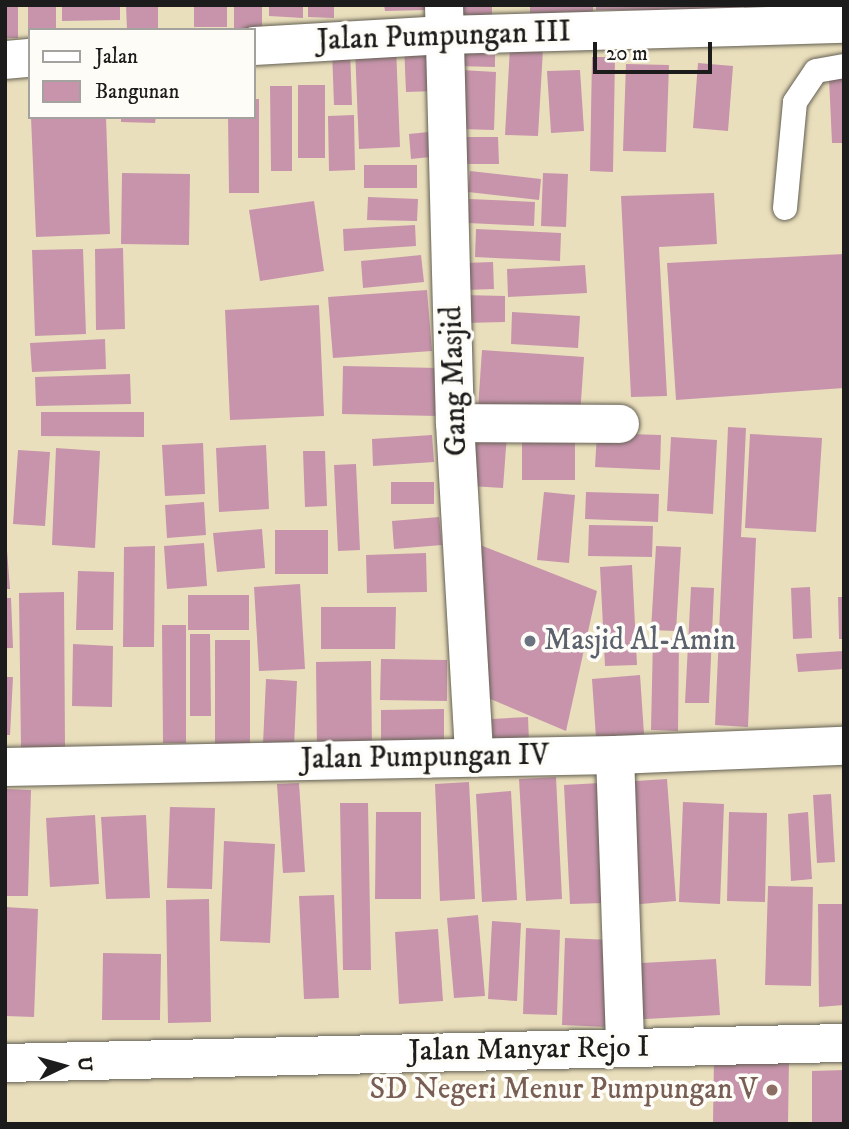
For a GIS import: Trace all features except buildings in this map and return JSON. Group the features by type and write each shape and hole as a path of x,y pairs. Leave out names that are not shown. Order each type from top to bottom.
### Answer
{"street":[{"name":"Jalan Pumpungan III","path":"256,46 445,20 844,24"},
{"name":"Gang Masjid","path":"445,20 455,424 474,756"},
{"path":"5,60 28,58"},
{"path":"455,424 620,424"},
{"name":"Jalan Pumpungan IV","path":"5,767 615,755 844,746"},
{"path":"615,755 625,1048"},
{"name":"Jalan Manyar Rejo I","path":"5,1063 844,1043"}],"lane":[{"path":"785,208 795,102 816,71 844,66"}],"place":[{"name":"Masjid Al-Amin","path":"530,641"},
{"name":"SD Negeri Menur Pumpungan V","path":"772,1090"}]}
